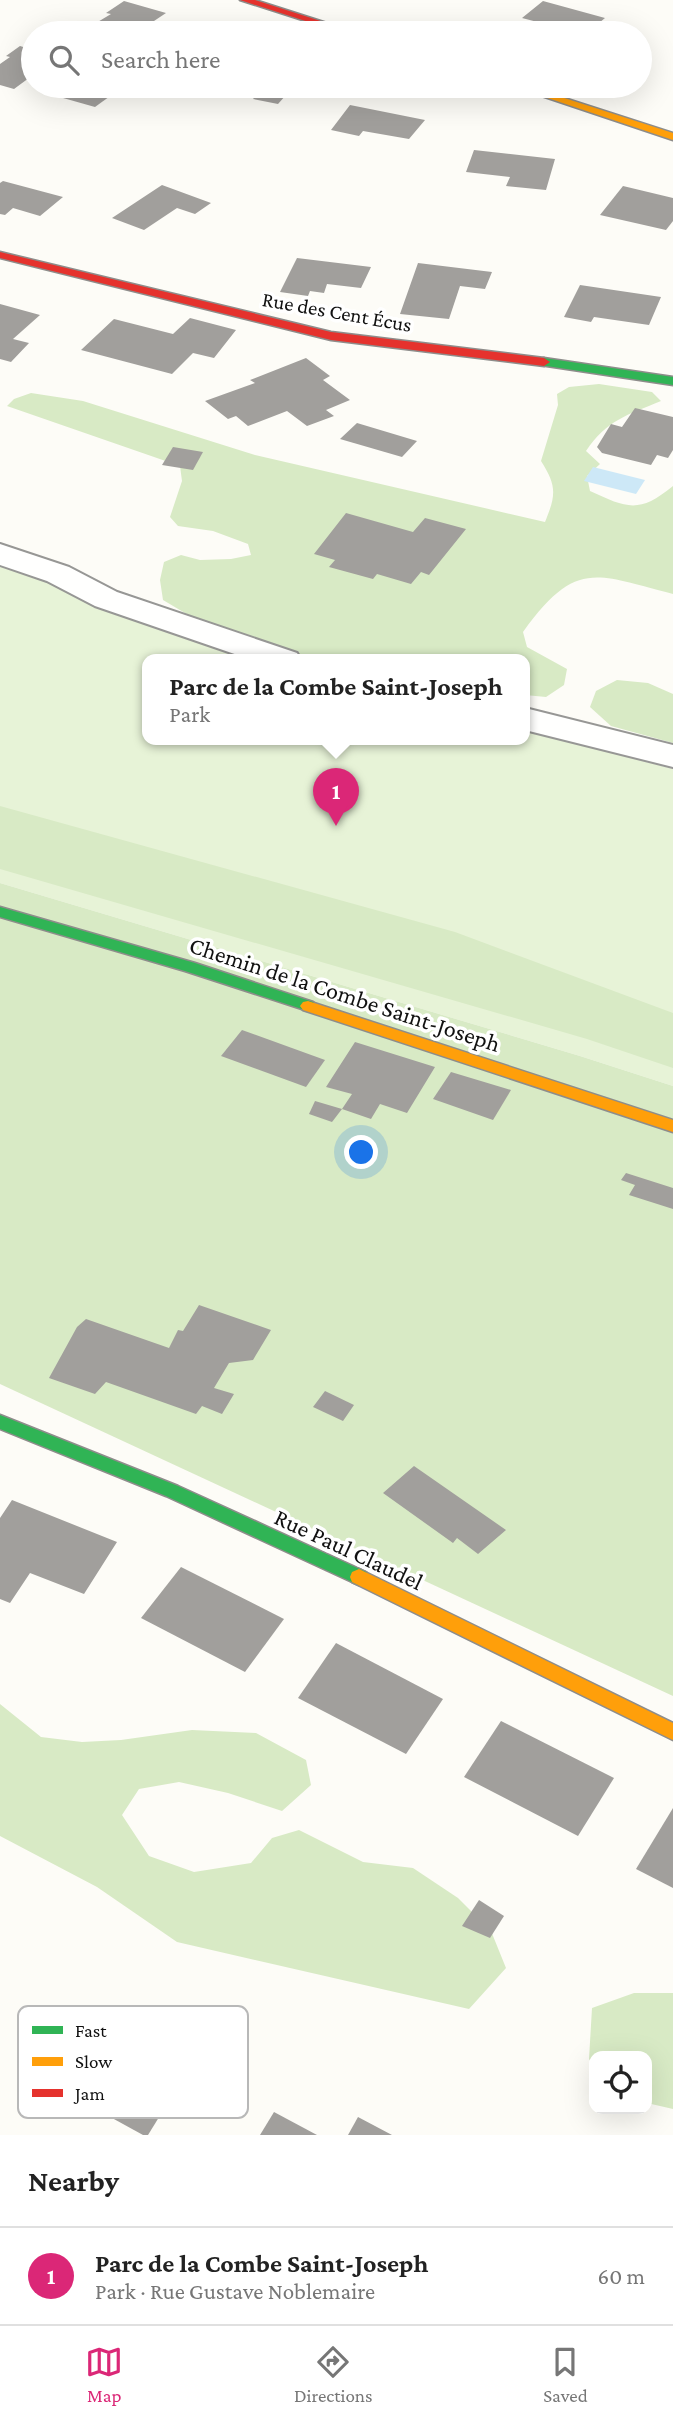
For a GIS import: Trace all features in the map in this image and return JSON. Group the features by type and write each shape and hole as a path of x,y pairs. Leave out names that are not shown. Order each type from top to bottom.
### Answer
{"street":[{"path":"245,0 314,21"},
{"path":"554,98 673,137"},
{"name":"Rue des Cent Écus","path":"0,255 331,336 622,372 673,381"},
{"path":"0,554 58,574 106,599 267,654"},
{"path":"530,720 673,756"},
{"name":"Chemin de la Combe Saint-Joseph","path":"0,912 190,967 673,1125"},
{"name":"Rue Paul Claudel","path":"0,1422 98,1458 353,1575 673,1732"}],"green space":[{"path":"599,384 652,392 661,401 638,410 602,432 586,451 600,464 587,476 590,491 624,504 651,501 673,486 673,594 605,578 589,578 558,592 523,632 527,647 567,669 564,685 546,697 530,695 530,654 297,654 190,616 163,600 160,580 164,562 181,555 200,560 251,555 248,544 213,531 178,526 170,517 182,481 180,466 7,406 14,399 31,393 83,401 255,455 545,522 553,491 550,477 541,461 558,405 557,394 569,387"},
{"path":"0,562 238,654 142,654 142,745 530,745 530,731 673,769 673,1086 580,1056 0,883"},
{"path":"617,680 648,683 673,694 673,743 611,726 590,707 596,691"},
{"path":"0,806 455,932 673,1013 673,1068 587,1039 0,869"},
{"path":"0,883 673,1086 673,1696 0,1384"},
{"path":"0,1704 41,1737 82,1742 121,1740 192,1730 256,1733 306,1760 311,1785 282,1811 228,1793 179,1782 139,1789 122,1815 149,1856 194,1872 251,1863 272,1838 299,1830 363,1862 413,1868 458,1898 491,1931 506,1968 469,2009 177,1942 97,1887 0,1836"},
{"path":"634,1993 673,1993 673,2109 652,2104 652,2051 589,2051 592,2008"}],"water":[{"path":"593,467 645,480 636,494 584,481"}],"building":[{"path":"124,1 166,13 154,21 99,21 111,14 106,13"},
{"path":"543,1 605,18 601,21 534,21 522,18"},
{"path":"21,46 21,84 14,89 0,85 0,64 10,57 6,56"},
{"path":"63,98 107,98 95,107"},
{"path":"254,98 283,98 278,104"},
{"path":"350,105 425,120 409,139 363,131 359,136 331,130"},
{"path":"474,150 555,159 546,190 506,186 510,177 466,172"},
{"path":"3,181 63,197 40,216 13,208 5,215 0,214 0,183"},
{"path":"162,185 211,203 195,214 177,208 144,230 112,218"},
{"path":"623,186 673,198 673,221 666,230 600,215"},
{"path":"297,258 371,267 361,288 327,284 324,293 310,291 308,296 280,292"},
{"path":"418,263 492,272 485,289 460,286 449,319 400,314"},
{"path":"580,285 661,297 649,325 594,317 591,322 564,317"},
{"path":"0,304 40,315 13,339 29,343 11,362 0,359"},
{"path":"190,318 236,330 214,358 193,353 172,374 81,350 114,319 173,334"},
{"path":"306,358 330,376 323,380 350,400 326,410 334,416 307,426 287,411 248,426 236,416 228,419 205,401 255,383 250,380"},
{"path":"635,408 673,417 673,450 668,458 657,455 651,465 602,453 597,447 611,424 622,427"},
{"path":"357,423 417,441 402,457 340,439"},
{"path":"173,447 203,452 193,470 162,465"},
{"path":"346,513 413,532 425,518 466,529 429,575 421,572 411,584 377,574 373,579 329,567 335,560 314,554"},
{"path":"242,1030 325,1060 306,1087 221,1056"},
{"path":"355,1042 435,1067 407,1113 380,1104 371,1119 342,1109 352,1094 326,1087"},
{"path":"451,1072 511,1090 493,1120 433,1099"},
{"path":"315,1101 342,1109 332,1122 309,1114"},
{"path":"626,1173 673,1188 673,1209 629,1195 635,1185 621,1180"},
{"path":"199,1305 271,1330 253,1360 229,1363 214,1388 234,1394 222,1414 202,1406 196,1414 106,1382 95,1394 49,1378 77,1327 86,1319 169,1348 178,1330 183,1331"},
{"path":"325,1391 354,1405 343,1421 313,1407"},
{"path":"414,1466 506,1530 478,1554 457,1538 453,1543 383,1493"},
{"path":"12,1500 117,1542 84,1594 30,1573 10,1603 0,1599 0,1518"},
{"path":"181,1567 284,1619 245,1672 141,1618"},
{"path":"336,1643 443,1699 406,1754 298,1698"},
{"path":"501,1721 614,1778 578,1836 464,1777"},
{"path":"673,1808 673,1888 636,1869"},
{"path":"479,1900 504,1916 490,1938 462,1926"},
{"path":"274,2112 317,2135 260,2135"},
{"path":"358,2117 392,2135 348,2135"},
{"path":"112,2118 158,2118 148,2135 143,2135"}],"traffic: fast":[{"path":"544,362 673,381"},
{"path":"0,912 190,967 308,1006"},
{"path":"0,1422 172,1491 359,1577"}],"traffic: slow":[{"path":"554,98 673,137"},
{"path":"308,1006 673,1126"},
{"path":"359,1577 673,1732"}],"traffic: jam":[{"path":"245,0 314,21"},
{"path":"0,255 331,336 544,362"}],"place":[{"name":"Parc de la Combe Saint-Joseph","path":"336,826"}]}
